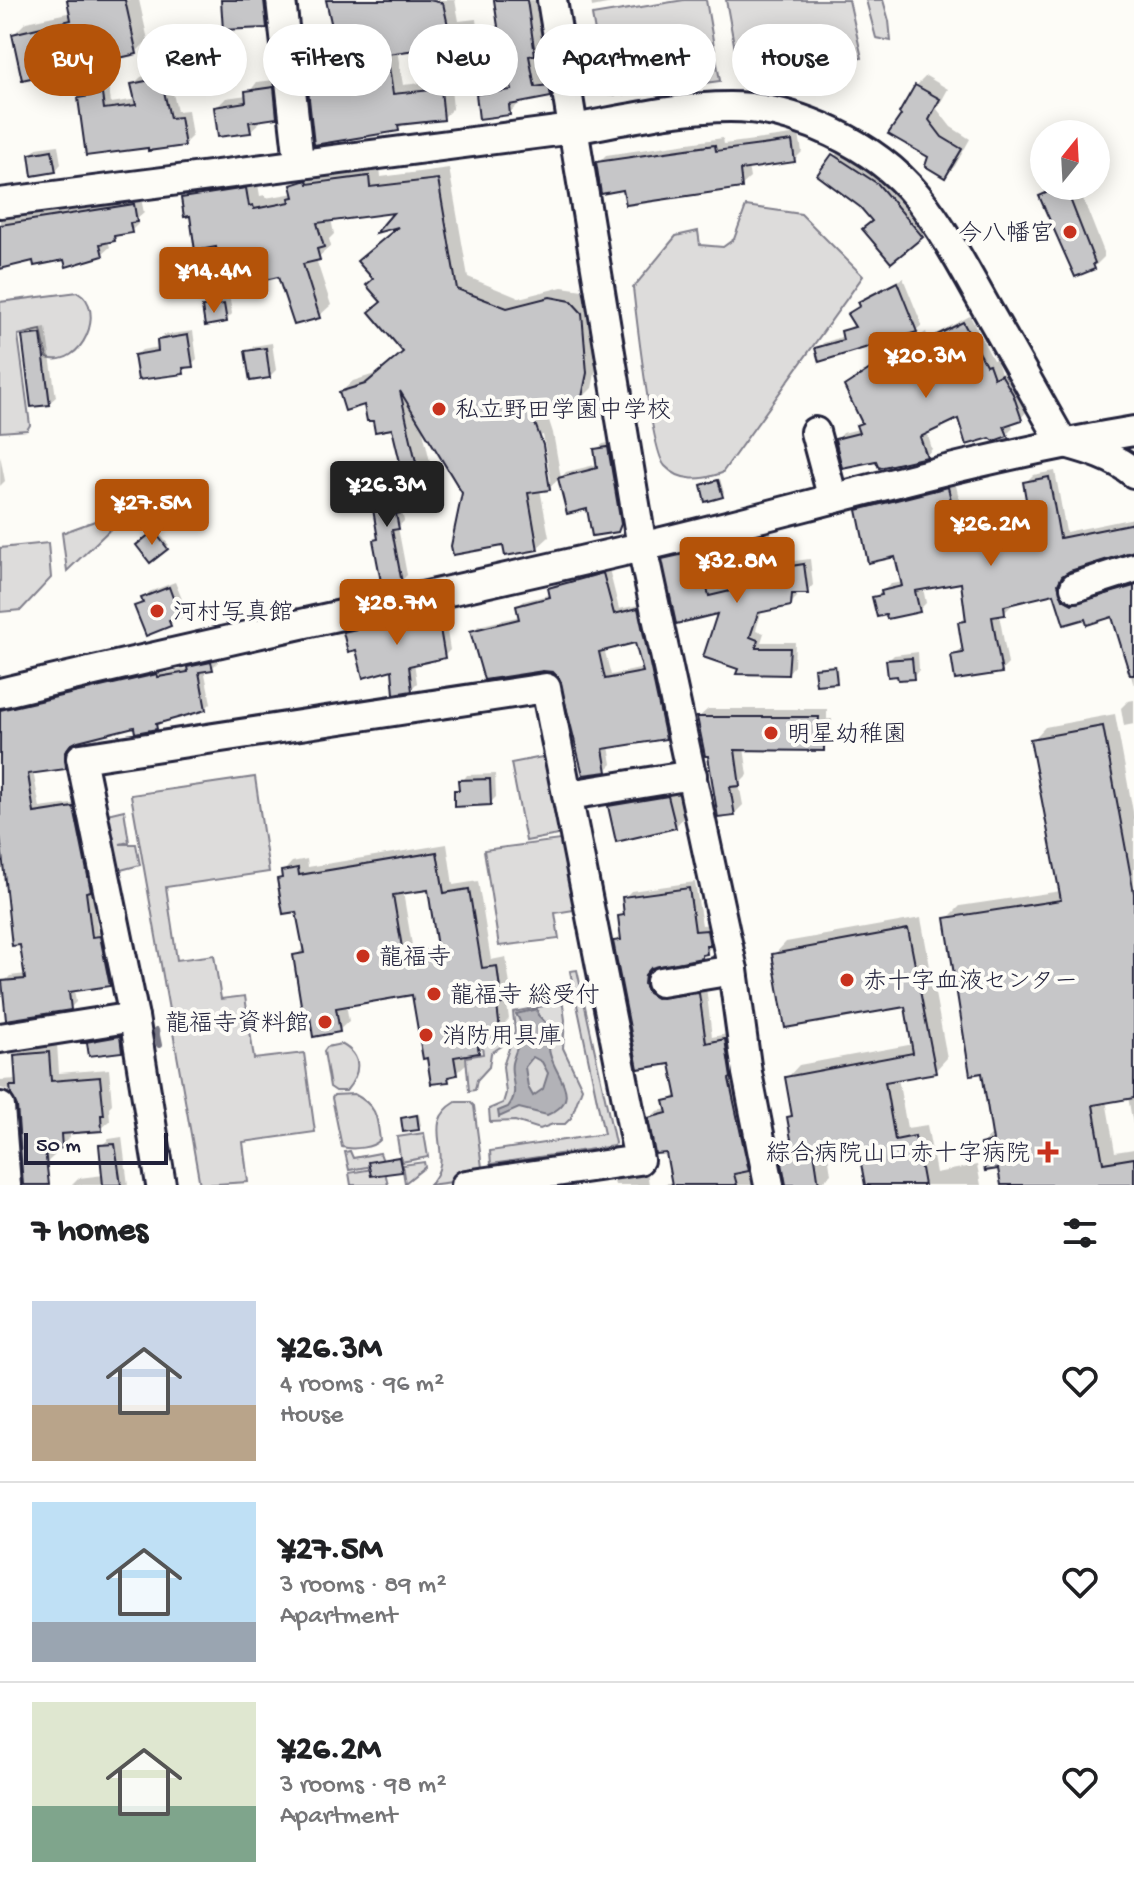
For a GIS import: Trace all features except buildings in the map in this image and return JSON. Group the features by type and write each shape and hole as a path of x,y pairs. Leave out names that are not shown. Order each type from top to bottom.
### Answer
{"street":[{"path":"281,0 299,162"},
{"path":"552,0 642,547 733,970 747,1073 769,1185"},
{"path":"0,203 573,129 654,114 730,107 777,113 815,126 879,161 916,195 953,249 1062,442 1092,450 1134,473"},
{"path":"0,693 642,547 1062,442 1134,431"},
{"path":"815,432 833,499"},
{"path":"1075,587 1134,568"},
{"path":"161,1185 134,1017 81,758 546,688 639,1160 466,1185"},
{"path":"569,795 692,775"},
{"path":"661,982 733,970"},
{"path":"0,1038 134,1017"},
{"path":"0,1107 6,1185"}],"shaded area":[{"path":"684,0 706,0 710,24 594,24 592,15"},
{"path":"726,0 849,0 854,24 732,24 732,33"},
{"path":"866,0 883,0 891,41 876,38"},
{"path":"857,36 862,58 857,59"},
{"path":"716,58 720,81 716,82"},
{"path":"746,206 801,214 863,276 722,473 685,478 665,466 660,456 645,382 633,288 676,236 698,231 700,245 723,247 734,239"},
{"path":"78,292 86,300 90,323 86,336 71,355 60,359 47,358 41,330 18,335 30,425 27,430 0,432 0,302"},
{"path":"125,510 125,515 67,571 62,533"},
{"path":"48,543 51,578 21,610 0,612 0,548"},
{"path":"553,755 568,833 526,841 511,763"},
{"path":"255,777 269,872 166,887 177,960 214,955 221,999 245,996 254,1059 304,1053 315,1132 243,1142 248,1182 200,1185 131,795"},
{"path":"124,810 129,842 120,844 136,844 140,865 117,871 107,814"},
{"path":"567,839 580,909 555,913 559,939 499,946 484,850"},
{"path":"577,970 614,1146 491,1164 490,1151 604,1134 570,971"},
{"path":"559,1003 563,1005 565,1020 563,1048 582,1088 571,1118 565,1124 540,1129 515,1121 490,1122 489,1109 503,1103 506,1093 503,1066 515,1031 513,1012"},
{"path":"537,1009 538,1015 551,1028 549,1051 566,1095 558,1109 547,1115 519,1108 499,1117 498,1111 508,1107 514,1095 512,1063 522,1033 516,1014","holes":["533,1057 542,1062 548,1073 543,1089 533,1096 528,1087 525,1067"]},
{"path":"504,1036 502,1046 491,1053 489,1067 477,1080 475,1090 469,1091 466,1057 483,1054 481,1039"},
{"path":"341,1044 353,1054 357,1072 346,1091 336,1091 330,1087 324,1051 327,1047"},
{"path":"354,1094 372,1108 378,1124 380,1140 368,1147 342,1147 332,1098 334,1095"},
{"path":"456,1102 470,1102 474,1106 483,1175 482,1178 429,1185 440,1163 440,1120"},
{"path":"424,1133 428,1157 401,1162 397,1137"},
{"path":"350,1151 353,1158 380,1153 384,1164 349,1170 345,1152"},
{"path":"424,1162 425,1167 405,1183 402,1165"},
{"path":"384,1167 388,1185 351,1185 349,1173"}],"waterway":[{"path":"156,1030 159,1045"}],"place":[{"name":"今八幡宮","path":"1070,232"},
{"name":"私立野田学園中学校","path":"439,409"},
{"name":"河村写真館","path":"157,611"},
{"name":"明星幼稚園","path":"771,733"},
{"name":"龍福寺","path":"363,956"},
{"name":"赤十字血液センター","path":"847,980"},
{"name":"龍福寺 総受付","path":"434,994"},
{"name":"龍福寺資料館","path":"325,1022"},
{"name":"消防用具庫","path":"426,1035"},
{"name":"綜合病院山口赤十字病院","path":"1048,1152"}]}
